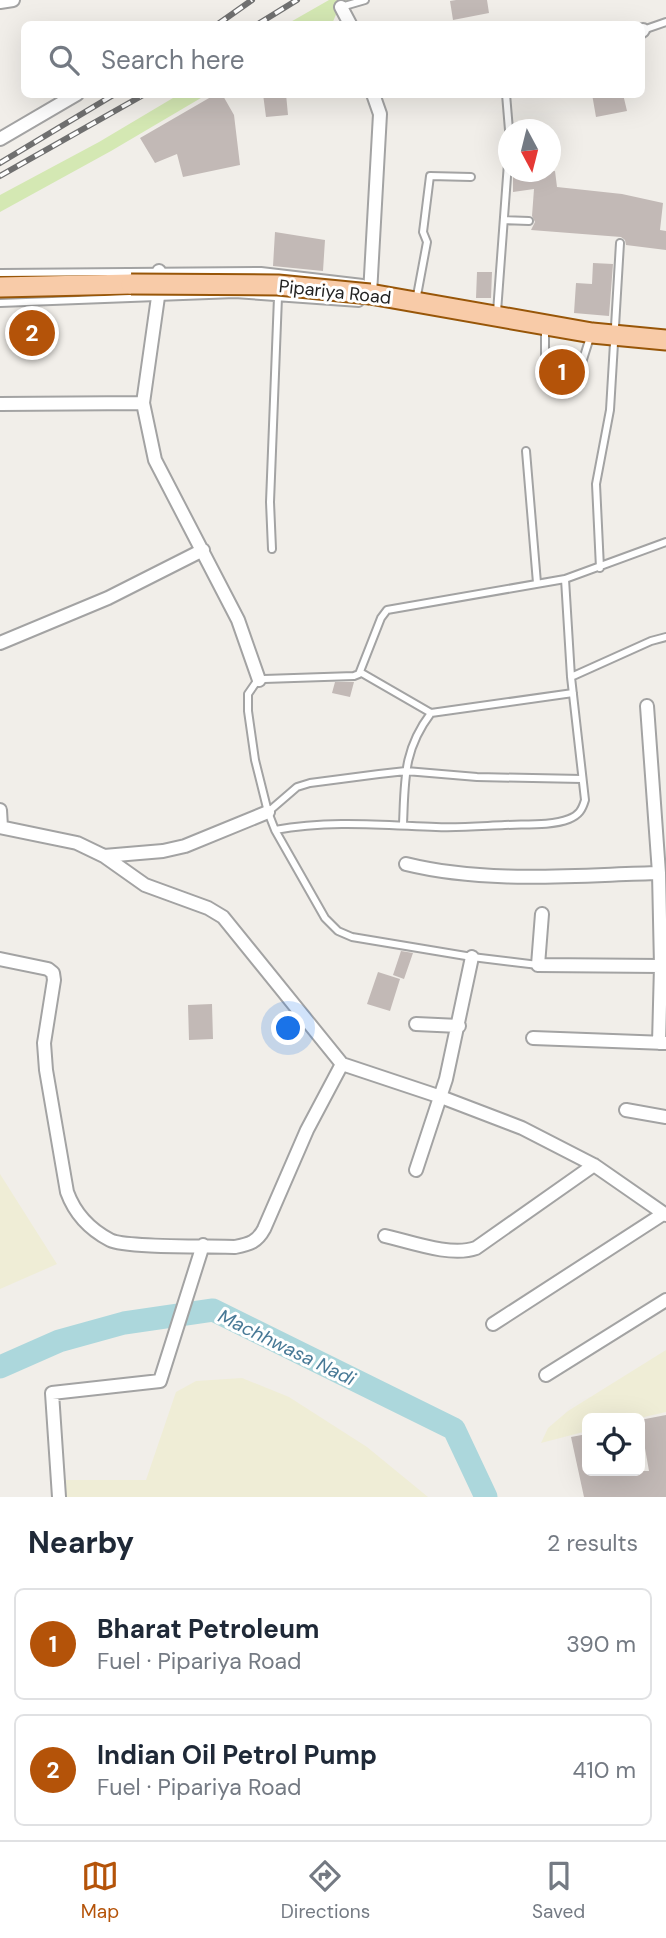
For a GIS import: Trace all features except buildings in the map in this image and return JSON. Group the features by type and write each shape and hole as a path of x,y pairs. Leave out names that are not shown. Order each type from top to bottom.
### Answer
{"main road":[{"name":"Pipariya Road","path":"0,287 154,283 278,285 370,294 496,318 614,336 666,340"}],"street":[{"path":"0,2 13,0"},
{"path":"341,7 349,21"},
{"path":"0,139 70,98"},
{"path":"370,294 380,114 374,98"},
{"path":"159,271 159,297 143,403 155,460 238,620 260,680"},
{"path":"278,273 278,297"},
{"path":"0,404 143,403"},
{"path":"0,643 108,598 203,550"},
{"path":"533,1038 663,1043 659,873 647,706"},
{"path":"0,810 1,827 77,843 104,856 145,885 208,908 223,917 342,1064 522,1128 594,1165 665,1214 494,1324"},
{"path":"104,856 163,851 185,846 268,812"},
{"path":"405,864 438,872 471,874 540,876 659,873"},
{"path":"542,914 538,965 661,966"},
{"path":"416,1170 441,1097 459,1026 472,957"},
{"path":"0,959 48,969 52,973 54,980 44,1043 67,1192 74,1210 85,1223 111,1241 235,1247 251,1244 260,1237 307,1129 342,1064"},
{"path":"416,1024 459,1026"},
{"path":"626,1110 666,1117"},
{"path":"385,1236 451,1251 476,1248 594,1165"},
{"path":"59,1497 52,1393 160,1381 203,1245"},
{"path":"545,1375 666,1300"}],"lane":[{"path":"341,7 365,0"},
{"path":"645,29 666,22"},
{"path":"506,98 508,119"},
{"path":"416,303 428,242 423,232 429,176 471,177"},
{"path":"496,318 507,182"},
{"path":"504,220 529,221"},
{"path":"600,568 596,484 610,410 620,243"},
{"path":"0,273 261,271 363,283 370,294 359,303 235,294 0,303"},
{"path":"272,549 270,502 278,297"},
{"path":"545,325 546,380 575,385 592,332"},
{"path":"545,363 580,369"},
{"path":"526,451 537,583"},
{"path":"538,965 352,937 338,931 325,918 275,830 268,812 255,760 248,694 260,680 354,676 360,672 381,618 387,610 565,579 666,542"},
{"path":"275,830 307,824 359,822 472,827 567,820 577,816 583,809 585,800 571,677 565,579"},
{"path":"571,677 651,641 666,637"},
{"path":"360,672 431,713 573,693"},
{"path":"403,824 410,749 417,731 431,713"},
{"path":"268,812 298,787 310,783 407,771 477,777 582,779"}],"shaded area":[{"path":"0,1174 57,1264 0,1289"},
{"path":"666,1350 666,1412 645,1417 645,1413 582,1413 582,1432 541,1443 548,1428 568,1411"},
{"path":"242,1378 289,1397 367,1447 428,1497 66,1497 65,1480 146,1480 176,1392 196,1381"}],"green space":[{"path":"329,0 354,0 340,5 333,21 292,21"},
{"path":"173,98 201,98 0,212 0,195 99,142"}],"waterway":[{"name":"Machhwasa Nadi","path":"0,1367 59,1341 124,1323 213,1310 454,1429 486,1497"}],"railway":[{"path":"222,21 252,0"},
{"path":"263,21 297,0"},
{"path":"0,163 108,98"},
{"path":"0,176 138,98"}],"place":[{"name":"Indian Oil Petrol Pump","path":"32,333"},
{"name":"Bharat Petroleum","path":"562,372"}]}
